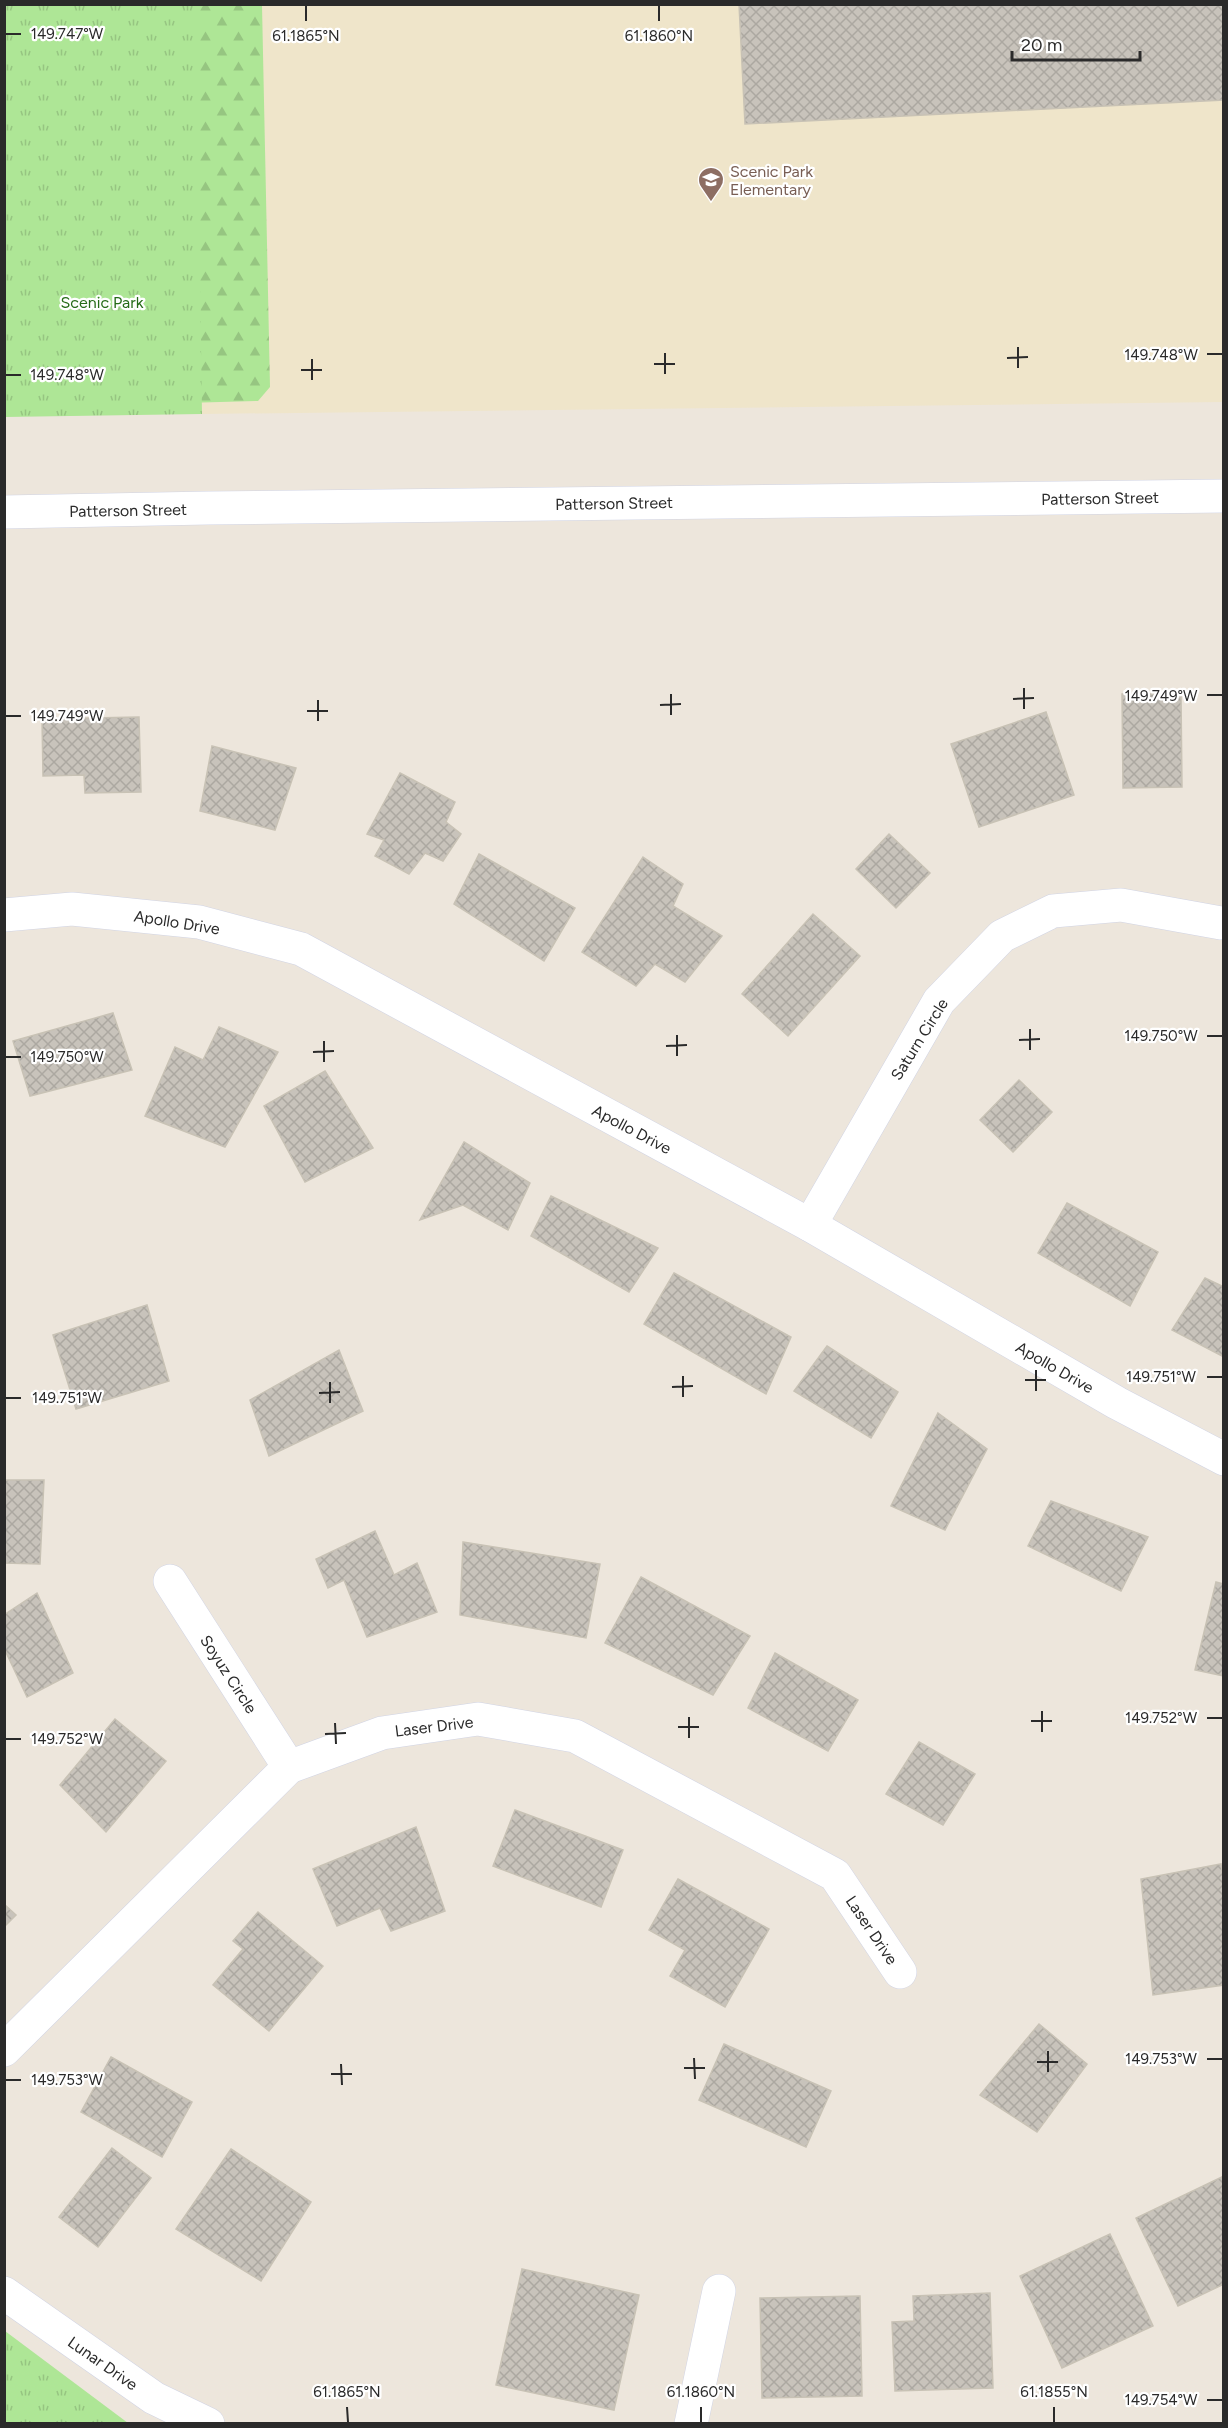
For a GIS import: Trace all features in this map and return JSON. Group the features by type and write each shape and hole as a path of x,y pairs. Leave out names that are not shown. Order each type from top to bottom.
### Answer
{"street":[{"name":"Patterson Street","path":"4,512 1224,496"},
{"name":"Saturn Circle","path":"810,1225 939,1001 1002,936 1053,911 1121,905 1221,923"},
{"name":"Apollo Drive","path":"4,915 72,909 199,922 301,949 810,1225 1107,1397 1224,1459"},
{"name":"Soyuz Circle","path":"170,1581 289,1767"},
{"name":"Laser Drive","path":"4,2050 289,1767 382,1732 478,1719 575,1736 835,1875 900,1972"},
{"path":"691,2424 719,2291"},
{"name":"Lunar Drive","path":"4,2293 154,2398 208,2424"}],"shaded area":[{"name":"Scenic Park Elementary","path":"196,5 1223,5 1223,402 202,414"}],"green space":[{"name":"Scenic Park","path":"4,5 262,5 270,387 258,401 5,408"},
{"name":"Scenic Park","path":"4,5 196,5 202,414 5,417"},
{"path":"5,2331 128,2423 5,2423"}],"building":[{"name":"Scenic Park Elementary","path":"739,4 1224,4 1224,100 745,124"},
{"path":"1122,694 1181,694 1182,787 1123,788"},
{"path":"1046,712 1074,795 979,827 951,744"},
{"path":"139,717 141,792 85,793 84,775 43,776 42,719"},
{"path":"212,746 296,768 275,830 200,811"},
{"path":"400,773 455,802 446,822 461,834 443,861 425,853 409,874 375,856 384,840 367,834"},
{"path":"889,834 930,873 896,908 856,869"},
{"path":"479,854 575,908 544,961 454,904"},
{"path":"643,857 683,884 673,906 722,936 685,982 655,964 636,986 582,952"},
{"path":"813,914 860,956 788,1036 742,994"},
{"path":"113,1013 132,1070 30,1096 13,1041"},
{"path":"219,1027 278,1052 225,1147 145,1116 175,1047 203,1060"},
{"path":"325,1071 373,1148 305,1182 264,1106"},
{"path":"1019,1080 1052,1112 1013,1152 980,1120"},
{"path":"464,1142 530,1183 508,1230 463,1205 420,1220"},
{"path":"551,1196 658,1248 629,1292 531,1236"},
{"path":"1067,1203 1158,1252 1130,1306 1038,1253"},
{"path":"674,1273 791,1337 766,1394 644,1324"},
{"path":"1205,1278 1224,1287 1224,1357 1172,1330"},
{"path":"147,1305 169,1381 76,1409 53,1335"},
{"path":"827,1346 898,1392 871,1438 794,1391"},
{"path":"339,1350 363,1411 269,1456 250,1400"},
{"path":"938,1413 987,1449 945,1530 891,1506"},
{"path":"4,1480 44,1480 40,1564 4,1563"},
{"path":"1051,1501 1148,1537 1121,1591 1028,1546"},
{"path":"375,1531 394,1575 417,1563 437,1612 367,1637 344,1580 328,1588 316,1559"},
{"path":"463,1542 600,1564 586,1638 460,1615"},
{"path":"641,1577 750,1636 713,1695 605,1643"},
{"path":"1216,1582 1224,1584 1224,1676 1195,1670"},
{"path":"37,1593 73,1673 27,1697 4,1648 4,1615"},
{"path":"775,1653 858,1700 828,1751 748,1708"},
{"path":"115,1719 166,1761 106,1832 60,1785"},
{"path":"919,1742 975,1774 943,1825 886,1794"},
{"path":"515,1810 623,1850 601,1907 493,1866"},
{"path":"416,1827 445,1911 391,1931 380,1908 337,1926 313,1869"},
{"path":"1221,1864 1224,1884 1224,1985 1153,1995 1141,1879"},
{"path":"678,1879 769,1929 725,2007 670,1976 685,1950 649,1930"},
{"path":"4,1904 16,1915 4,1927"},
{"path":"258,1912 323,1966 269,2031 213,1985 243,1949 233,1941"},
{"path":"1039,2024 1087,2064 1037,2132 980,2095"},
{"path":"724,2044 831,2091 806,2147 699,2100"},
{"path":"111,2057 192,2102 162,2157 81,2112"},
{"path":"112,2148 151,2178 98,2247 59,2217"},
{"path":"231,2149 311,2202 261,2281 176,2229"},
{"path":"1224,2176 1224,2284 1178,2306 1136,2218"},
{"path":"1110,2234 1153,2326 1062,2368 1020,2276"},
{"path":"522,2269 639,2295 614,2410 496,2385"},
{"path":"990,2293 993,2388 895,2391 892,2322 914,2321 913,2296"},
{"path":"860,2296 862,2396 762,2398 760,2298"}],"place":[{"name":"Scenic Park Elementary","path":"711,203"}]}
